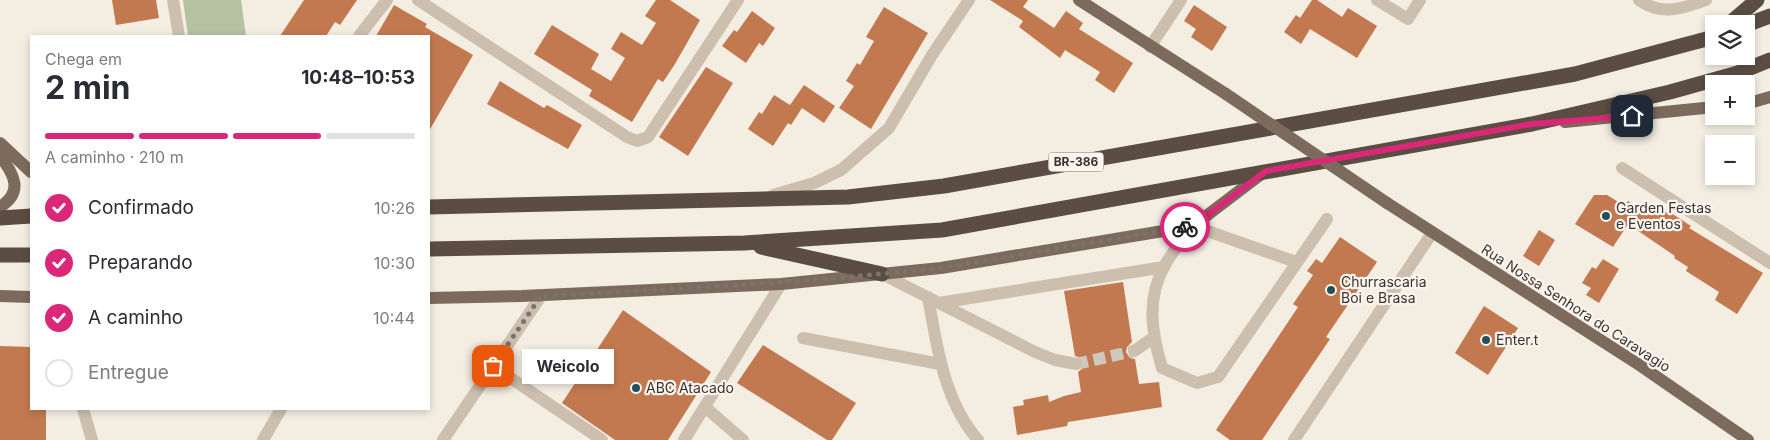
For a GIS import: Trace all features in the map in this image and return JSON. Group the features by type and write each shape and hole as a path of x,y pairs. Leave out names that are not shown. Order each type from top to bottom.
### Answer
{"highway":[{"path":"1740,15 1757,0"},
{"path":"1755,22 1770,16"},
{"name":"BR-386","path":"430,207 848,197 944,186 1575,74 1705,39"},
{"path":"430,249 744,243 942,230 1532,124 1670,92 1738,73 1770,60"},
{"path":"0,218 30,216"},
{"path":"744,243 882,274"},
{"path":"0,255 30,255"}],"main road":[{"name":"Rua Nossa Senhora do Caravagio","path":"1079,0 1226,94 1432,233 1641,366 1748,440"},
{"path":"1755,101 1770,97"},
{"path":"1532,124 1705,108"},
{"path":"0,143 30,171"},
{"path":"0,156 12,170 15,188 9,201 0,207"},
{"path":"430,298 541,296 781,284 941,268 1193,226 1266,171"},
{"path":"0,296 30,297"}],"street":[{"path":"173,0 179,35"},
{"path":"360,35 387,0"},
{"path":"418,0 627,137 637,141 648,137 738,0"},
{"path":"751,200 814,183 841,170 889,128 932,54 969,0"},
{"path":"1150,47 1181,0"},
{"path":"1377,0 1408,20 1420,0"},
{"path":"1644,3 1666,11 1706,0"},
{"path":"1622,168 1770,263"},
{"path":"1296,262 1193,226 1164,267 1153,294 1153,338 1162,368 1197,383 1218,377 1296,262 1328,219"},
{"path":"1294,440 1432,233"},
{"path":"934,300 1164,267"},
{"path":"882,274 1035,352 1055,360 1076,364"},
{"path":"684,440 781,284"},
{"path":"443,440 541,296"},
{"path":"934,300 940,364 963,423 978,440"},
{"path":"804,338 940,364"},
{"path":"1134,351 1153,338"},
{"path":"493,366 602,440"},
{"path":"705,407 744,440"},
{"path":"83,410 92,440"},
{"path":"263,440 280,410"}],"green space":[{"path":"183,0 241,0 246,35 188,35"}],"building":[{"path":"112,0 156,0 159,18 116,25"},
{"path":"304,0 357,0 340,25 335,22 327,35 281,35"},
{"path":"656,0 670,0 700,20 663,82 658,79 632,122 589,96 592,90 534,54 552,25 599,54 591,69 611,81 625,58 611,49 621,32 642,45 656,23 645,16"},
{"path":"990,0 1028,0 1023,7 1054,28 1066,11 1083,23 1079,29 1133,63 1114,93 1095,80 1100,72 1065,50 1060,58 1019,27 1023,21"},
{"path":"1312,0 1317,0 1342,17 1348,8 1377,26 1357,58 1310,29 1301,44 1284,32 1296,15 1300,18"},
{"path":"394,5 427,24 425,27 473,55 430,129 430,35 377,35"},
{"path":"1194,5 1227,27 1212,51 1191,37 1196,29 1184,21"},
{"path":"884,7 928,33 871,129 839,108 854,86 846,81 857,63 860,65 874,41 866,37"},
{"path":"752,11 775,28 763,46 759,43 746,63 722,46 734,30 737,32"},
{"path":"706,67 733,83 688,156 659,137"},
{"path":"500,81 544,108 547,105 582,125 568,149 487,104"},
{"path":"804,85 835,106 824,123 802,108 791,125 788,123 773,146 748,129 759,112 762,114 774,95 790,105"},
{"path":"1594,195 1607,195 1625,206 1628,201 1647,215 1654,204 1691,226 1689,228 1763,273 1737,314 1715,300 1719,292 1686,271 1688,267 1674,258 1675,256 1628,224 1613,247 1575,224"},
{"path":"1539,230 1555,240 1539,266 1523,256"},
{"path":"1340,237 1377,262 1326,337 1330,339 1262,440 1230,440 1216,430 1298,307 1293,304 1313,275 1307,271 1316,259 1322,263"},
{"path":"1603,259 1619,269 1599,303 1586,295 1591,288 1582,283 1592,267 1596,269"},
{"path":"1123,282 1132,342 1127,347 1126,352 1130,358 1135,359 1139,384 1159,382 1162,407 1068,422 1067,426 1017,435 1013,407 1024,405 1023,400 1048,395 1049,402 1081,392 1078,372 1082,369 1084,362 1081,358 1075,356 1064,291"},
{"name":"Enter.t","path":"1484,306 1518,328 1488,375 1455,353"},
{"name":"ABC Atacado","path":"623,310 711,372 668,440 615,440 562,403"},
{"path":"763,345 856,403 832,440 827,440 737,383"},
{"path":"0,346 30,347 30,410 46,410 46,440 0,440"}],"tunnel":[{"path":"1076,364 1134,351"}],"way so far":[{"path":"493,366 541,296 781,284 941,268 1185,227"}],"place":[{"name":"Garden Festas e Eventos","path":"1606,216"},
{"name":"Churrascaria Boi e Brasa","path":"1331,290"},
{"name":"Enter.t","path":"1486,340"},
{"name":"Weicolo","path":"493,366"},
{"name":"ABC Atacado","path":"636,388"}],"route":[{"path":"1185,227 1193,226 1266,171 1532,124 1632,116"}]}
